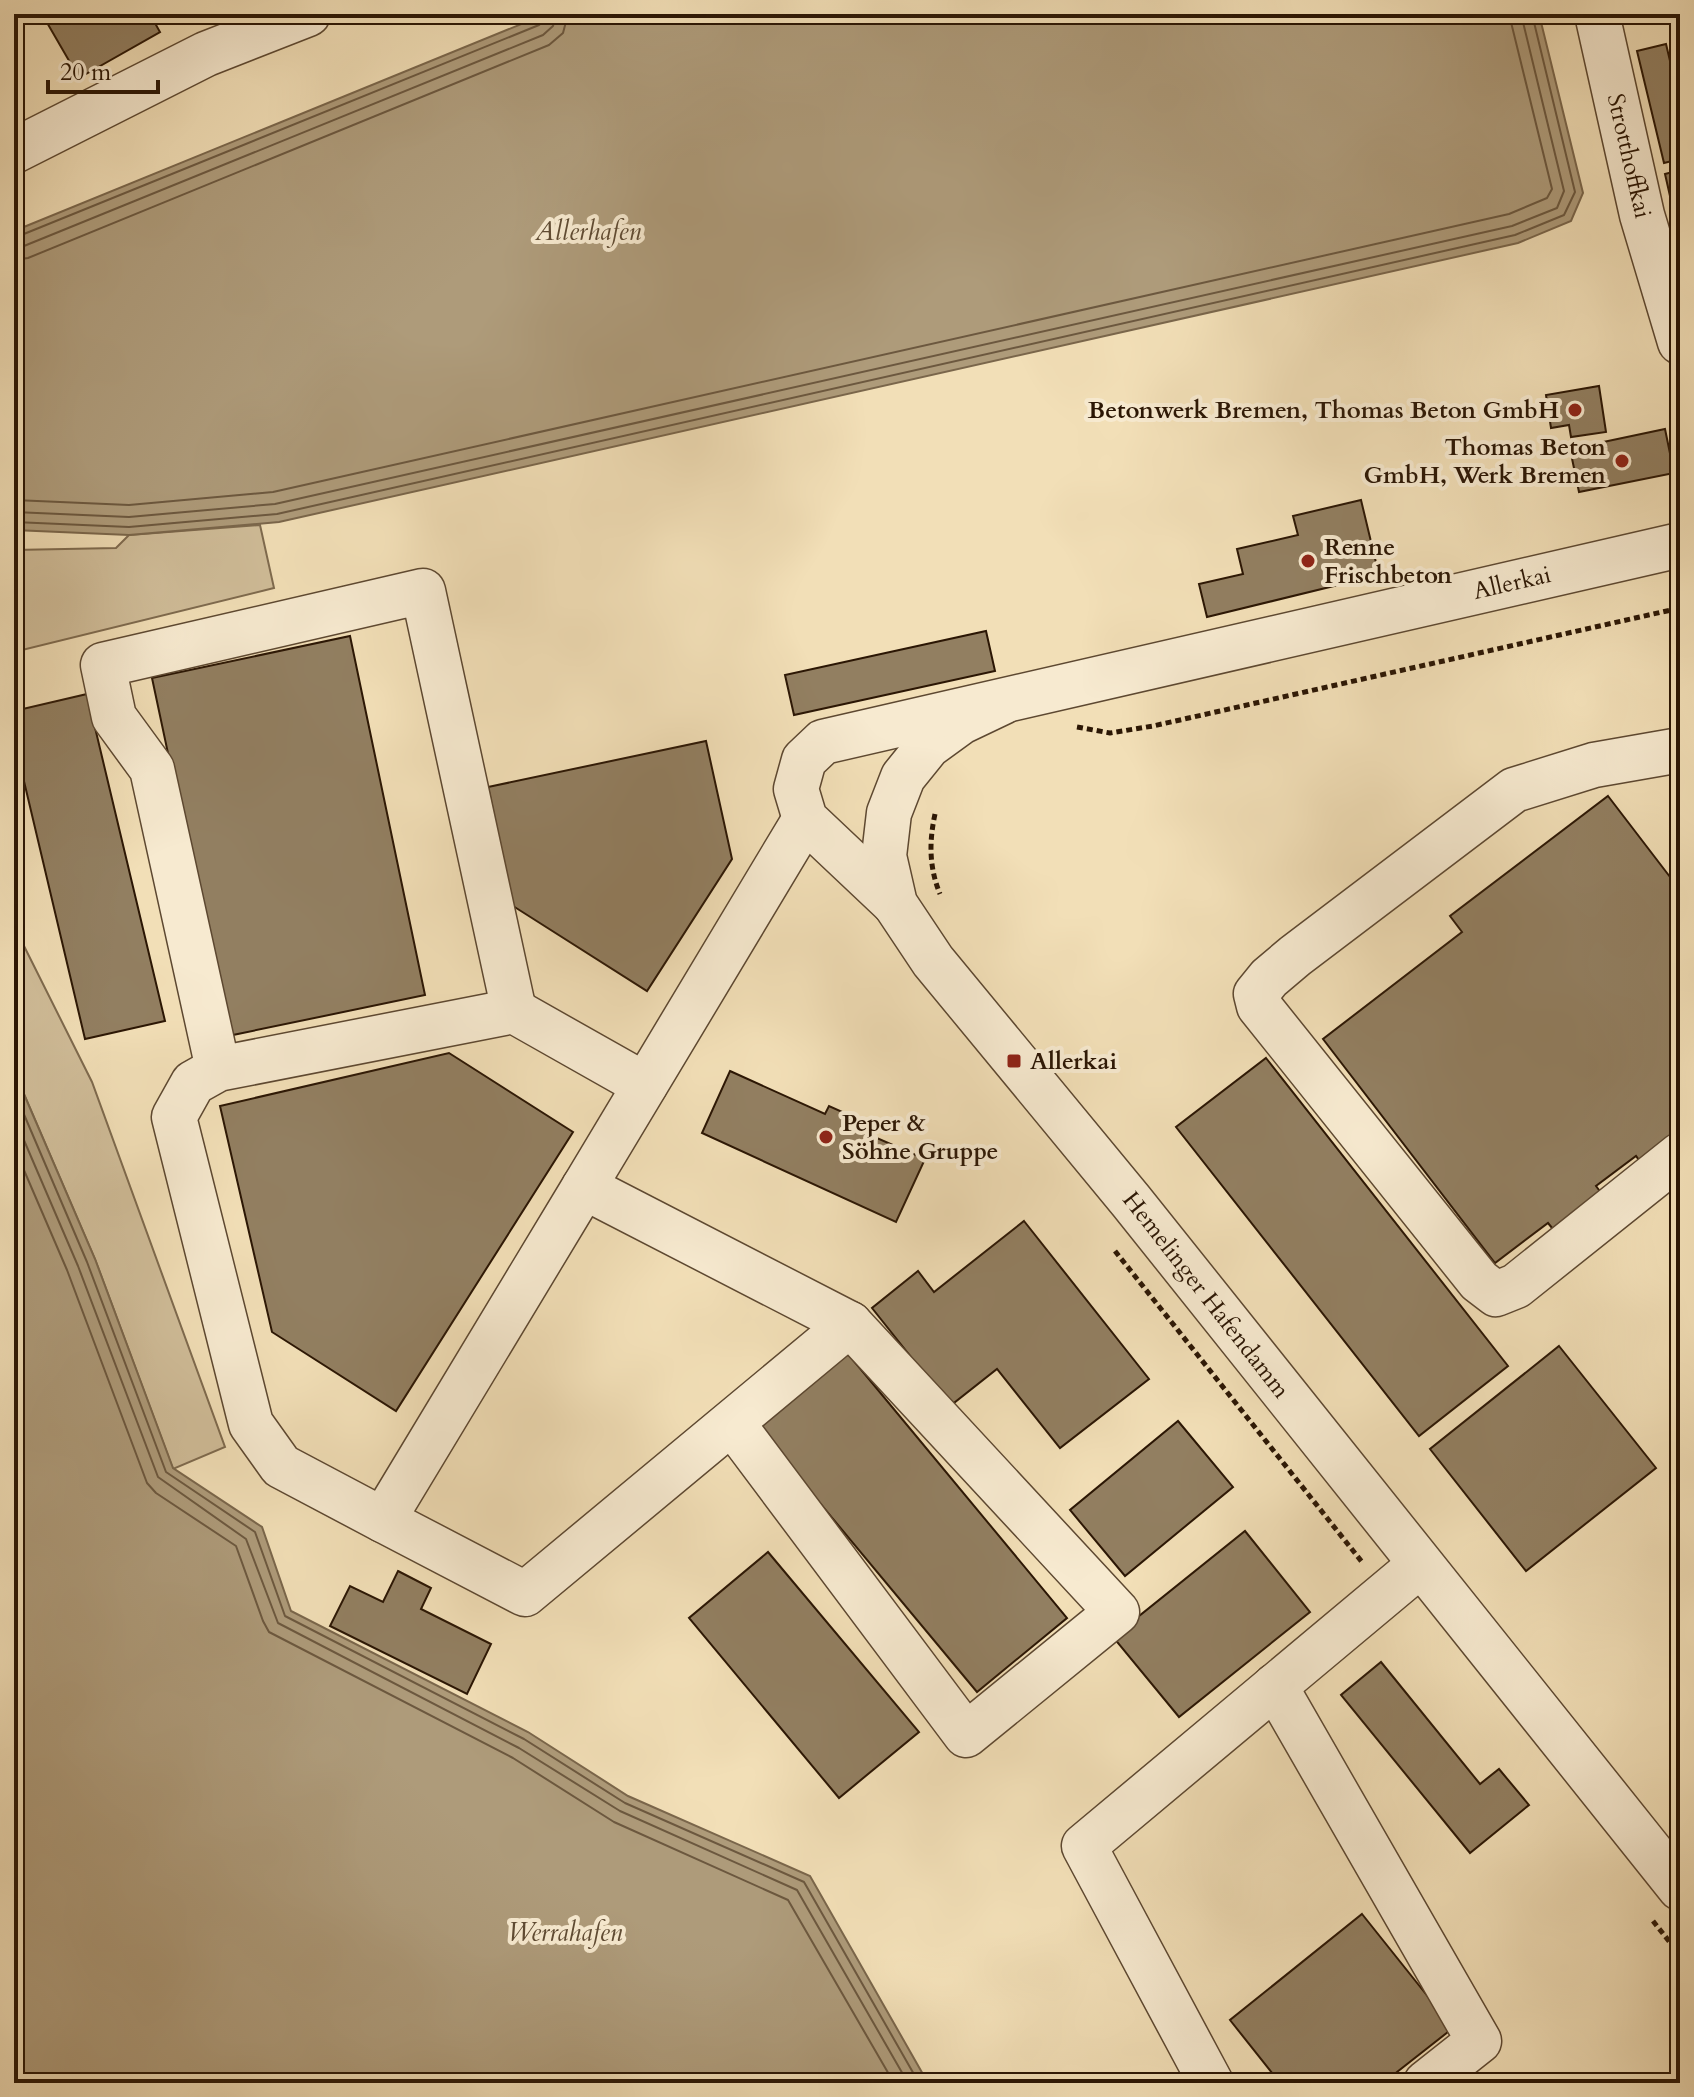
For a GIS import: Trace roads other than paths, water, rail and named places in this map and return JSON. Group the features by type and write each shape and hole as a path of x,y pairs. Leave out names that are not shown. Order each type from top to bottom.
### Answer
{"street":[{"path":"14,151 206,54 308,14"},
{"name":"Strotthoffkai","path":"1597,14 1642,215 1678,331"},
{"name":"Allerkai","path":"1003,702 1669,553"},
{"path":"218,1069 152,769 114,717 103,665 423,591 514,1011"},
{"path":"895,904 805,819 796,789 804,760 823,742 1003,702"},
{"name":"Hemelinger Hafendamm","path":"1003,702 961,722 928,746 903,777 889,813 884,856 895,904 933,961 1131,1201 1420,1565 1666,1904"},
{"path":"1680,750 1594,765 1514,790 1295,956 1256,994 1259,1006 1450,1245 1479,1281 1496,1294 1516,1286 1680,1155"},
{"path":"383,1520 805,819"},
{"path":"645,1085 514,1011 218,1069 193,1083 174,1117 251,1424 281,1466 525,1594 850,1324"},
{"path":"584,1187 850,1324 1117,1612 966,1735 733,1424"},
{"path":"1211,2083 1084,1846 1420,1565"},
{"path":"1275,1686 1479,2041 1426,2083"}],"water":[{"name":"Allerhafen","path":"546,14 1539,14 1583,193 1571,221 1518,243 279,522 129,535 14,530 14,231"},
{"name":"Werrahafen","path":"14,1071 95,1259 173,1468 262,1527 291,1611 528,1732 628,1796 810,1876 928,2083 14,2083"}],"place":[{"name":"Betonwerk Bremen, Thomas Beton GmbH","path":"1575,410"},
{"name":"Thomas Beton GmbH, Werk Bremen","path":"1622,461"},
{"name":"Renne Frischbeton","path":"1308,561"},
{"name":"Allerkai","path":"1014,1061"},
{"name":"Peper & Söhne Gruppe","path":"826,1137"}]}
